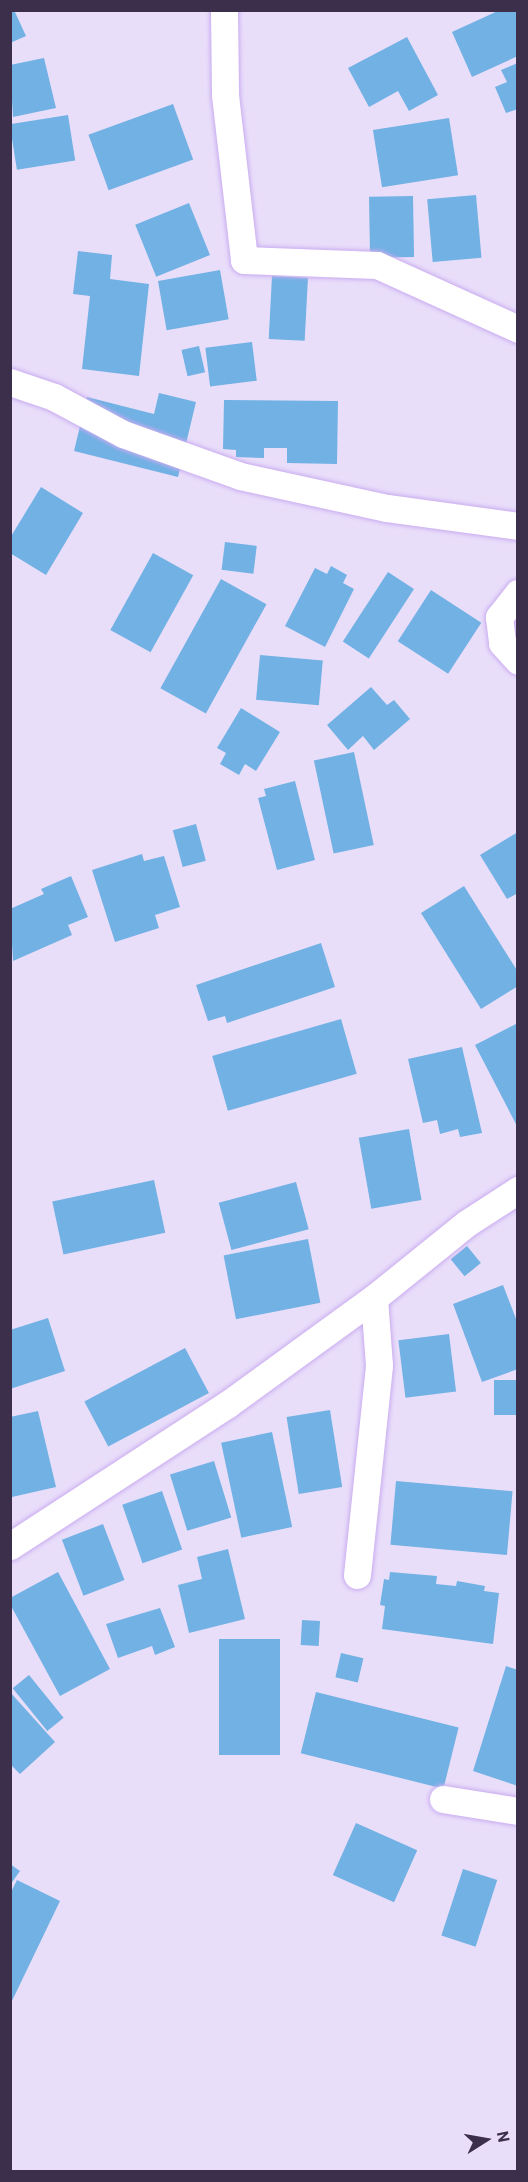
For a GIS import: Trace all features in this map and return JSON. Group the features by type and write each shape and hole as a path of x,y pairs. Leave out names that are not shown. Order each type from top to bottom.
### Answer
{"street":[{"path":"224,10 225,95 244,260 377,265 518,329"},
{"path":"10,382 54,397 123,434 240,476 387,508 518,526"},
{"path":"518,593 499,617 502,643 518,661"},
{"path":"10,1546 228,1404 374,1298 467,1223 518,1190"},
{"path":"357,1575 379,1365 374,1298"},
{"path":"443,1799 518,1811"}],"building":[{"path":"10,10 14,10 26,36 10,43"},
{"path":"500,10 518,10 518,56 472,77 452,32"},
{"path":"407,37 438,95 409,111 398,91 369,107 348,68"},
{"path":"44,58 56,108 13,117 10,65"},
{"path":"518,63 518,109 506,113 495,87 507,82 501,70"},
{"path":"173,104 193,159 109,190 88,135"},
{"path":"68,115 75,160 17,170 10,124"},
{"path":"449,118 458,175 382,187 373,130"},
{"path":"476,195 481,258 433,262 427,199"},
{"path":"413,196 414,257 370,258 369,197"},
{"path":"189,203 210,255 156,277 135,225"},
{"path":"78,251 112,255 110,279 149,284 139,376 82,369 90,296 73,294"},
{"path":"220,270 229,319 167,330 158,281"},
{"path":"272,276 308,278 305,341 269,339"},
{"path":"252,342 257,381 210,386 205,348"},
{"path":"199,346 205,372 188,376 181,350"},
{"path":"159,393 196,402 178,477 74,451 87,397 154,414"},
{"path":"224,400 338,401 337,464 287,463 287,448 264,448 264,458 236,457 236,450 223,449"},
{"path":"41,487 83,513 46,575 10,553 10,538"},
{"path":"225,542 257,546 253,574 222,570"},
{"path":"153,553 193,575 151,652 110,630"},
{"path":"331,566 347,575 343,583 354,589 325,647 285,626 315,568 327,574"},
{"path":"388,572 414,589 369,658 343,642"},
{"path":"221,579 266,604 206,714 160,688"},
{"path":"431,590 481,623 448,674 398,641"},
{"path":"260,655 323,660 319,705 256,700"},
{"path":"371,687 387,705 394,700 410,719 374,750 363,736 348,750 327,725"},
{"path":"241,708 280,732 256,771 245,764 239,775 220,764 226,753 217,748"},
{"path":"354,752 374,845 334,853 314,761"},
{"path":"295,781 315,860 277,870 258,798 266,796 264,789"},
{"path":"196,824 206,861 183,867 173,830"},
{"path":"518,832 518,893 507,899 480,855"},
{"path":"142,854 144,861 164,856 180,907 155,915 159,928 115,942 92,870"},
{"path":"71,876 88,917 68,925 72,935 13,961 10,909 44,894 41,889"},
{"path":"464,886 518,972 518,986 481,1009 421,913"},
{"path":"321,943 335,987 227,1023 225,1016 208,1021 196,985"},
{"path":"341,1019 357,1074 228,1111 212,1056"},
{"path":"518,1023 518,1128 475,1045"},
{"path":"462,1047 482,1133 460,1137 458,1129 440,1134 437,1120 423,1123 408,1059"},
{"path":"409,1129 422,1200 371,1209 359,1138"},
{"path":"154,1180 165,1233 63,1254 52,1202"},
{"path":"296,1182 309,1229 231,1250 219,1203"},
{"path":"308,1239 320,1303 236,1319 224,1255"},
{"path":"467,1246 481,1263 465,1276 451,1259"},
{"path":"503,1285 518,1324 518,1369 482,1382 453,1304"},
{"path":"48,1318 65,1371 10,1389 10,1330"},
{"path":"449,1334 456,1392 405,1398 398,1340"},
{"path":"185,1348 209,1393 108,1447 84,1402"},
{"path":"494,1380 518,1380 518,1415 494,1415"},
{"path":"330,1410 342,1487 299,1494 287,1417"},
{"path":"38,1411 56,1487 12,1497 10,1417"},
{"path":"272,1432 292,1527 241,1538 221,1443"},
{"path":"214,1461 231,1517 187,1531 170,1474"},
{"path":"396,1481 513,1491 507,1555 390,1545"},
{"path":"162,1491 182,1550 142,1563 122,1505"},
{"path":"103,1524 125,1580 83,1596 62,1540"},
{"path":"228,1549 245,1619 189,1633 178,1585 202,1579 197,1557"},
{"path":"58,1572 110,1669 60,1696 10,1604 10,1598"},
{"path":"390,1572 437,1576 436,1584 456,1586 457,1581 485,1586 484,1591 499,1593 493,1644 382,1629 385,1606 380,1605 384,1579 389,1580"},
{"path":"160,1608 175,1647 155,1655 152,1646 118,1658 106,1624"},
{"path":"302,1620 320,1621 319,1646 301,1645"},
{"path":"219,1639 280,1639 280,1755 219,1755"},
{"path":"341,1653 363,1658 358,1683 335,1677"},
{"path":"506,1666 518,1670 518,1786 473,1771"},
{"path":"29,1675 64,1718 47,1731 13,1688"},
{"path":"10,1692 55,1742 20,1774 10,1764"},
{"path":"316,1692 459,1728 443,1789 301,1753"},
{"path":"356,1823 417,1850 394,1902 333,1875"},
{"path":"10,1864 20,1871 10,1885"},
{"path":"463,1869 497,1880 476,1947 441,1936"},
{"path":"17,1880 60,1901 10,2005 10,1894"}]}
